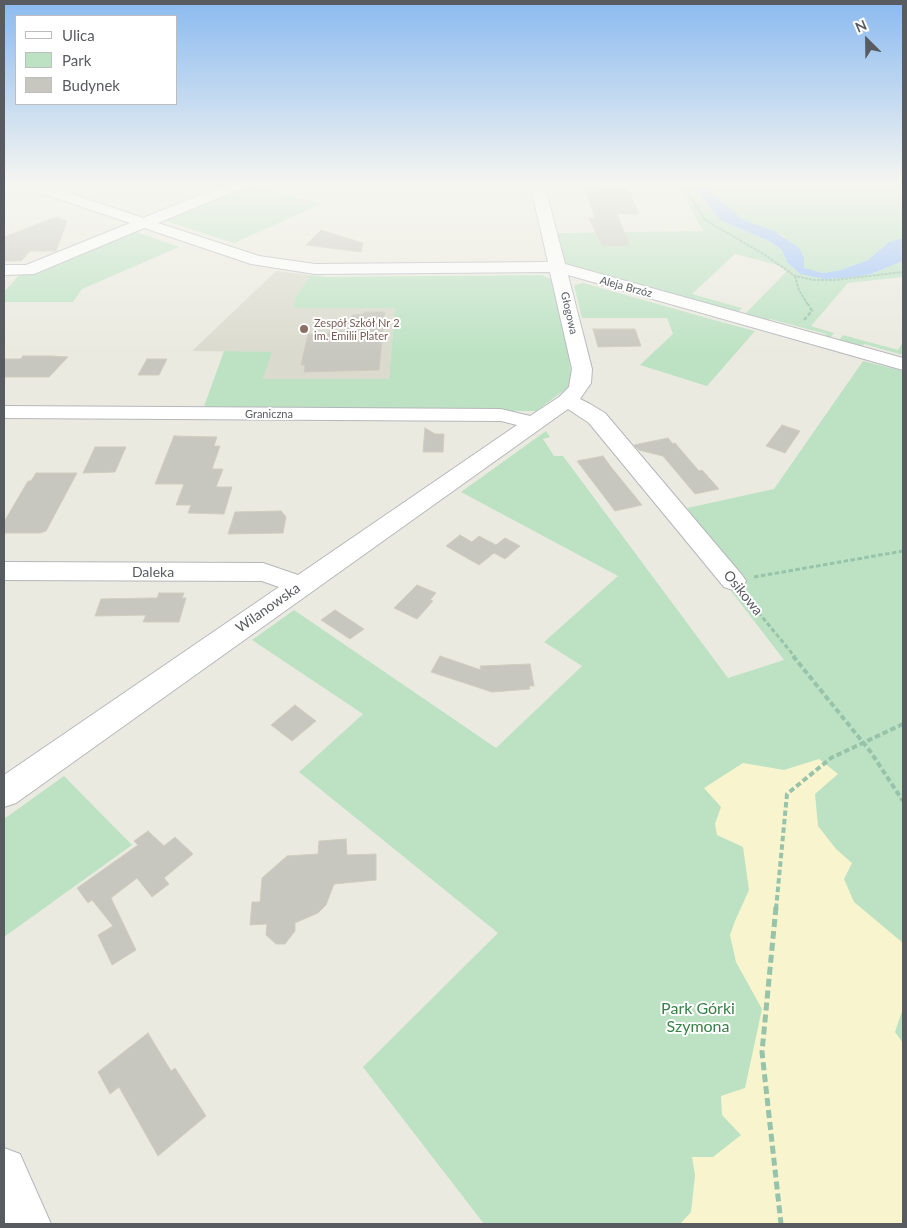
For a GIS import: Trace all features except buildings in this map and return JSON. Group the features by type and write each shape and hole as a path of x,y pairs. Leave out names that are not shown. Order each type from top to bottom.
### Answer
{"street":[{"path":"4,270 28,270 100,240"},
{"name":"Aleja Brzóz","path":"197,240 257,261 295,268 557,267 903,364"},
{"name":"Głogowa","path":"533,422 566,401 581,383 582,369 551,240"},
{"name":"Osikowa","path":"566,401 583,408 596,418 733,581"},
{"name":"Graniczna","path":"4,412 501,415 533,422"},
{"name":"Wilanowska","path":"4,793 533,422"},
{"name":"Daleka","path":"4,571 263,572 283,578 298,587"},
{"path":"4,1170 28,1224"}],"path":[{"path":"740,240 795,276 814,280 834,280 903,272"},
{"path":"795,276 799,290 812,311 803,322 805,336"},
{"path":"733,581 903,551"},
{"name":"Osikowa","path":"733,581 863,742 903,801"},
{"path":"781,1224 762,1052 786,794 831,758 903,724"}],"shaded area":[{"name":"Zespół Szkół Nr 2 im. Emilii Plater","path":"276,271 310,275 295,298 293,308 395,308 389,379 263,379 271,352 192,351"}],"green space":[{"path":"109,240 160,240 179,247 82,289 73,302 4,302 4,292 21,273 37,273 44,266"},
{"path":"226,240 240,240 234,243"},
{"path":"558,240 767,240 782,250 787,262 800,274 871,274 903,261 903,277 848,283 811,326 834,333 829,339 824,339 826,334 770,319 766,323 743,316 787,271 781,266 735,254 692,294 742,308 736,314 566,268"},
{"path":"787,240 895,240 889,242 868,260 841,270 823,273 804,268"},
{"path":"310,275 326,277 542,275 553,280 568,354 572,380 570,386 536,411 203,409 224,351 272,352 263,379 389,379 395,308 293,308 295,298"},
{"path":"583,283 755,331 707,386 640,365 673,334 667,318 582,318 574,285"},
{"path":"843,335 898,350 903,342 903,355 864,344 861,348 838,342"},
{"name":"Park Górki Szymona","path":"863,361 903,371 903,1224 484,1224 363,1067 498,933 299,772 363,714 252,640 294,610 496,748 582,666 544,642 618,576 461,492 546,431 550,437 543,439 554,456 563,456 728,678 784,660 731,591 748,586 687,508 774,489"},
{"path":"64,776 132,845 4,937 4,819"}],"sand":[{"path":"819,759 838,774 815,794 818,826 836,849 852,863 844,879 854,902 903,943 903,1008 895,1032 903,1043 903,1224 680,1224 691,1212 695,1175 692,1157 713,1157 741,1135 722,1115 721,1096 745,1088 762,1009 736,962 730,935 749,890 743,847 717,835 715,824 721,807 704,788 743,763 784,770"}],"water":[{"path":"767,240 788,240 799,248 804,257 804,268 823,273 841,270 868,260 889,242 895,240 903,240 903,261 871,274 824,279 800,274 787,262 782,250"}],"place":[{"name":"Zespół Szkół Nr 2 im. Emilii Plater","path":"304,329"}]}
